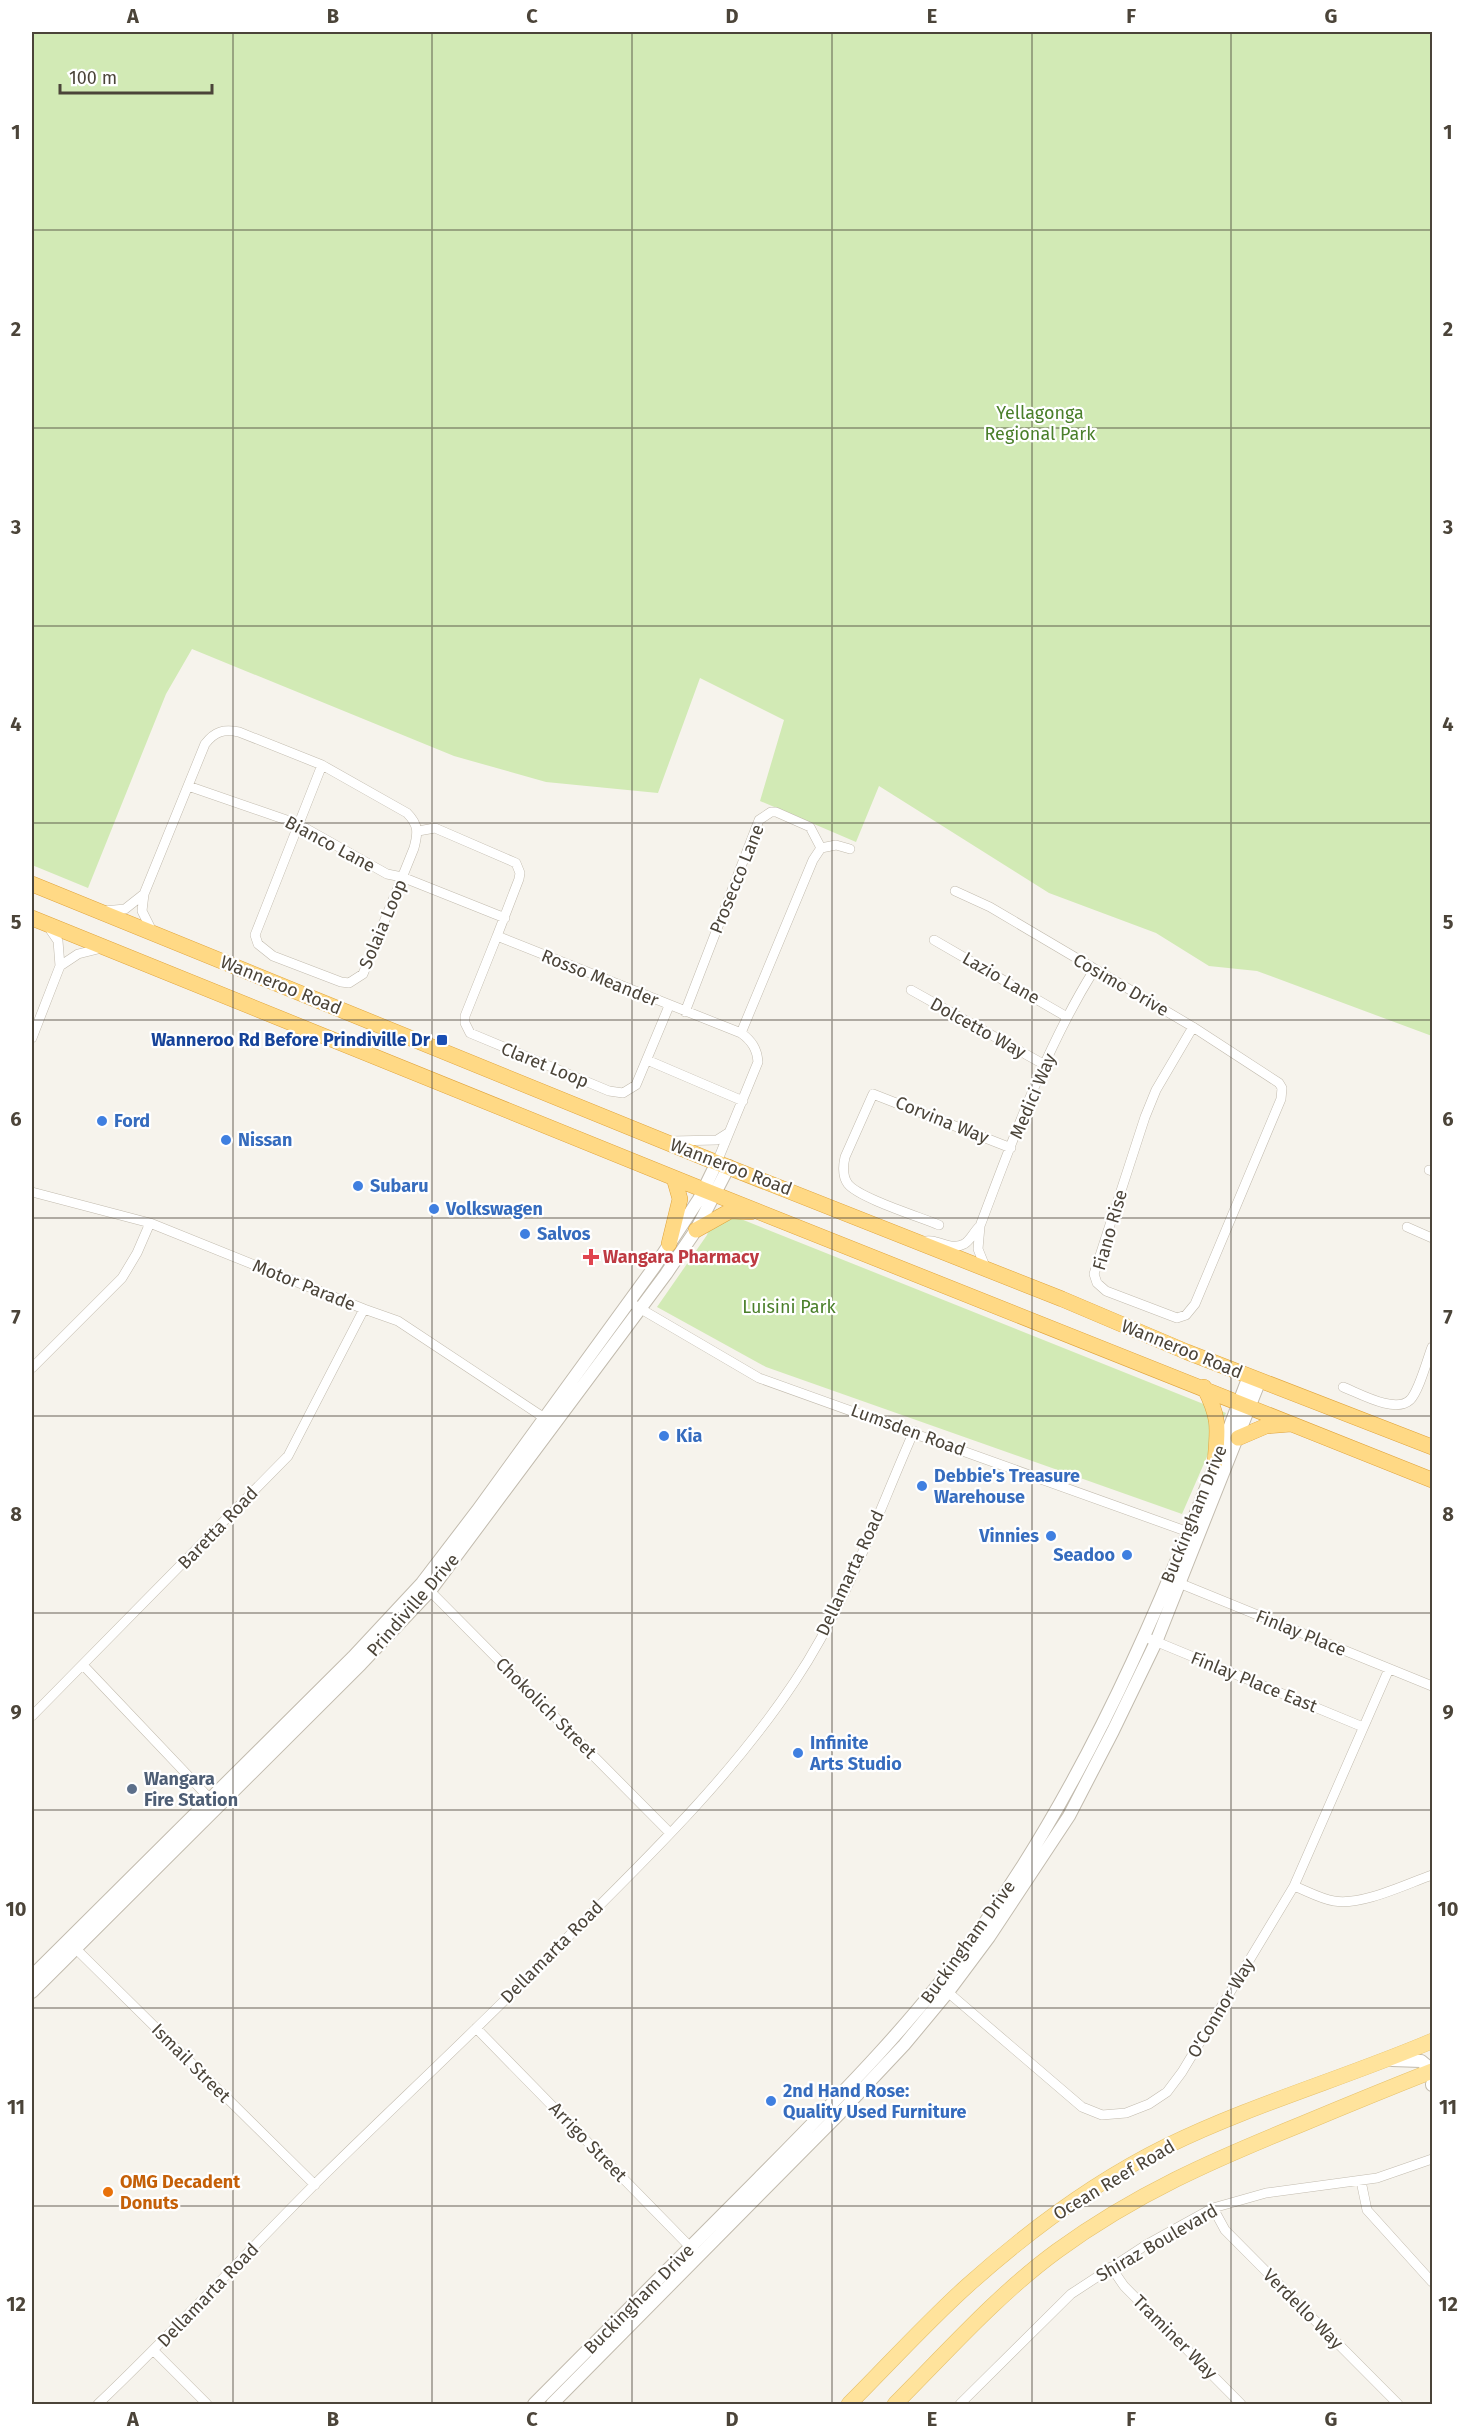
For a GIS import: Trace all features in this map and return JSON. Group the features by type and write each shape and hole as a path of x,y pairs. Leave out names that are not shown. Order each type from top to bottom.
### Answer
{"highway":[{"name":"Wanneroo Road","path":"32,884 660,1140 1432,1447"},
{"name":"Wanneroo Road","path":"38,921 674,1178 1204,1387 1432,1480"},
{"path":"669,1244 680,1199 674,1178"},
{"path":"696,1230 730,1211 766,1214"},
{"path":"1204,1387 1218,1421 1215,1462"},
{"path":"1238,1438 1266,1426 1293,1424"}],"main road":[{"name":"Ocean Reef Road","path":"849,2404 966,2286 1037,2227 1101,2183 1166,2146 1226,2120 1432,2041"},
{"name":"Ocean Reef Road","path":"895,2404 992,2307 1054,2253 1104,2218 1177,2177 1221,2157 1432,2070"}],"street":[{"path":"153,933 142,911 144,894 205,744 211,736 224,730 238,732 322,765 407,813 418,831 435,828 516,863 520,873 519,879 497,936"},
{"name":"Solaia Loop","path":"322,765 255,935 258,944 273,956 341,982 350,983 363,974 414,848 418,831"},
{"name":"Bianco Lane","path":"188,786 298,824 387,874 505,918"},
{"name":"Prosecco Lane","path":"685,1012 759,820 771,812 793,819 813,830 821,848"},
{"path":"723,1164 730,1132 758,1062 754,1046 741,1033 813,860 821,848 836,845 850,849"},
{"name":"Cosimo Drive","path":"955,891 990,907 1193,1027 1279,1083 1282,1088"},
{"path":"99,911 125,909 144,894"},
{"path":"32,1038 60,966 58,941 38,921"},
{"name":"Rosso Meander","path":"497,936 741,1033"},
{"name":"Claret Loop","path":"497,936 465,1016 465,1023 470,1033 618,1093 630,1091 636,1086 669,1006"},
{"name":"Lazio Lane","path":"934,940 1067,1017"},
{"path":"60,966 78,954 104,948"},
{"name":"Medici Way","path":"986,1269 978,1249 980,1226 1045,1065 1067,1017 1094,970"},
{"name":"Dolcetto Way","path":"911,990 1045,1065"},
{"name":"Fiano Rise","path":"1193,1027 1156,1090 1132,1154 1113,1222 1095,1267 1094,1274 1101,1287 1172,1318 1181,1317 1192,1309 1281,1099 1282,1088"},
{"path":"647,1060 743,1101"},
{"name":"Corvina Way","path":"939,1225 859,1193 849,1186 842,1168 844,1157 873,1094 1011,1148"},
{"path":"660,1140 717,1140 730,1132"},
{"name":"Prindiville Drive","path":"32,1976 71,1944 214,1803 353,1657 426,1587 634,1306 696,1230 723,1164"},
{"name":"Motor Parade","path":"32,1192 150,1223 398,1321 549,1421"},
{"name":"Prindiville Drive","path":"634,1306 669,1244 710,1192"},
{"path":"32,1368 122,1278 137,1253 150,1223"},
{"name":"Medici Way","path":"920,1242 932,1239 955,1247 964,1244 980,1226"},
{"path":"1407,1227 1432,1238"},
{"name":"Lumsden Road","path":"634,1306 759,1378 914,1431 1192,1533"},
{"name":"Baretta Road","path":"32,1716 288,1456 364,1309"},
{"path":"1342,1387 1389,1405 1405,1403 1412,1397 1432,1347"},
{"name":"Buckingham Drive","path":"540,2403 694,2251 840,2113 904,2045 944,1989 989,1937 1069,1816 1113,1731 1174,1581 1215,1462 1245,1404 1255,1378"},
{"name":"Buckingham Drive","path":"1192,1533 1238,1438 1245,1404"},
{"name":"Dellamarta Road","path":"98,2404 154,2351 315,2185 477,2028 717,1784 797,1679 844,1593 914,1431"},
{"name":"Finlay Place","path":"1174,1581 1432,1686"},
{"name":"Chokolich Street","path":"426,1587 670,1833"},
{"name":"Finlay Place East","path":"1150,1639 1363,1727"},
{"path":"83,1665 214,1803"},
{"name":"O'Connor Way","path":"944,1989 1082,2107 1102,2115 1126,2112 1149,2104 1167,2092 1182,2072 1294,1886 1389,1669"},
{"path":"1294,1886 1333,1901 1348,1902 1432,1875"},
{"name":"Prindiville Drive","path":"32,1992 71,1944"},
{"name":"Ismail Street","path":"71,1944 315,2185"},
{"name":"Arrigo Street","path":"477,2028 694,2251"},
{"path":"1382,2061 1412,2059 1421,2061 1432,2070"},
{"name":"Shiraz Boulevard","path":"960,2404 1071,2294 1146,2245 1214,2208 1266,2193 1361,2181 1432,2159"},
{"path":"1361,2181 1367,2210 1432,2282"},
{"name":"Verdello Way","path":"1214,2208 1225,2230 1398,2404"},
{"name":"Buckingham Drive","path":"552,2404 694,2251"},
{"name":"Traminer Way","path":"1112,2267 1124,2286 1241,2404"},
{"path":"154,2351 207,2404"}],"green space":[{"name":"Yellagonga Regional Park","path":"32,32 1432,32 1432,1036 1257,971 1209,966 1156,933 1049,893 879,786 856,842 760,801 784,720 700,678 658,793 546,782 454,756 192,649 166,694 88,888 32,865"},
{"name":"Luisini Park","path":"716,1209 1226,1413 1182,1514 766,1367 657,1307 707,1235"}],"place":[{"name":"Wanneroo Rd Before Prindiville Dr","path":"442,1040"},
{"name":"Ford","path":"102,1121"},
{"name":"Nissan","path":"226,1140"},
{"name":"Subaru","path":"358,1186"},
{"name":"Volkswagen","path":"434,1209"},
{"name":"Salvos","path":"525,1234"},
{"name":"Wangara Pharmacy","path":"591,1257"},
{"name":"Kia","path":"664,1436"},
{"name":"Debbie's Treasure Warehouse","path":"922,1486"},
{"name":"Vinnies","path":"1051,1536"},
{"name":"Seadoo","path":"1127,1555"},
{"name":"Infinite Arts Studio","path":"798,1753"},
{"name":"Wangara Fire Station","path":"132,1789"},
{"name":"2nd Hand Rose: Quality Used Furniture","path":"771,2101"},
{"name":"OMG Decadent Donuts","path":"108,2192"}]}
